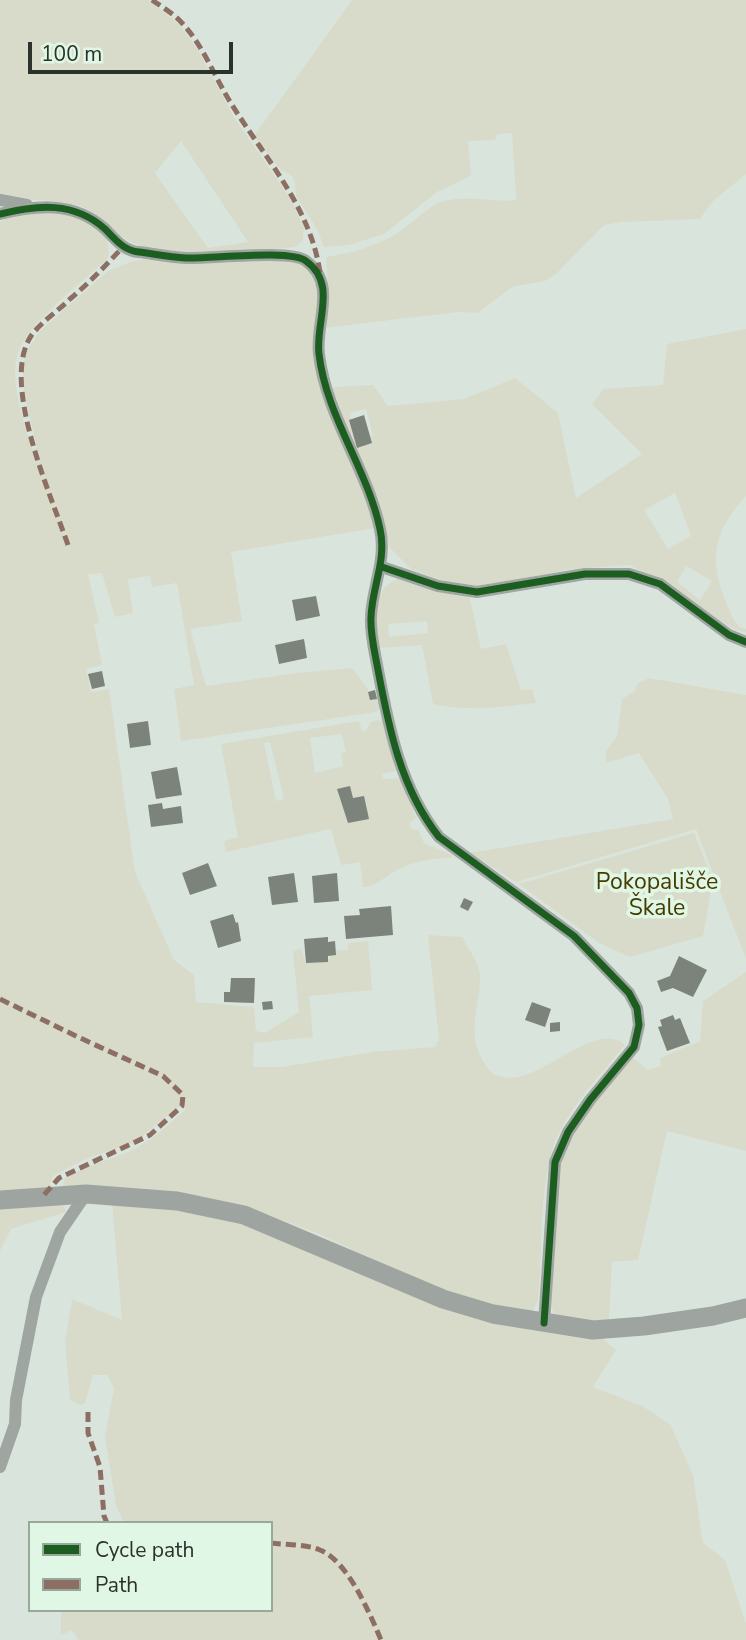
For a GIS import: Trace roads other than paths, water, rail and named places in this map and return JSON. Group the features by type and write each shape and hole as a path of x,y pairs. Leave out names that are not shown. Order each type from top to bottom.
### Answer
{"main road":[{"path":"0,1200 86,1194 177,1201 244,1215 443,1299 493,1314 544,1323 593,1330 644,1326 713,1316 746,1308"}],"street":[{"path":"0,200 76,211 89,217 132,252 184,258 283,254 304,259 320,273 325,289 318,353 326,386 370,492 381,532 382,567 373,595 370,621 395,751 424,818 439,837 573,936 629,993 637,1008 639,1025 634,1047 575,1122 555,1162 544,1323"},
{"path":"0,214 34,206"},
{"path":"382,567 438,586 477,592 585,573 629,574 660,584 729,635 746,642"},
{"path":"0,1466 15,1424 16,1400 36,1297 60,1233 86,1194"}],"park label":[{"name":"Pokopališče Škale","path":"657,896"}]}
